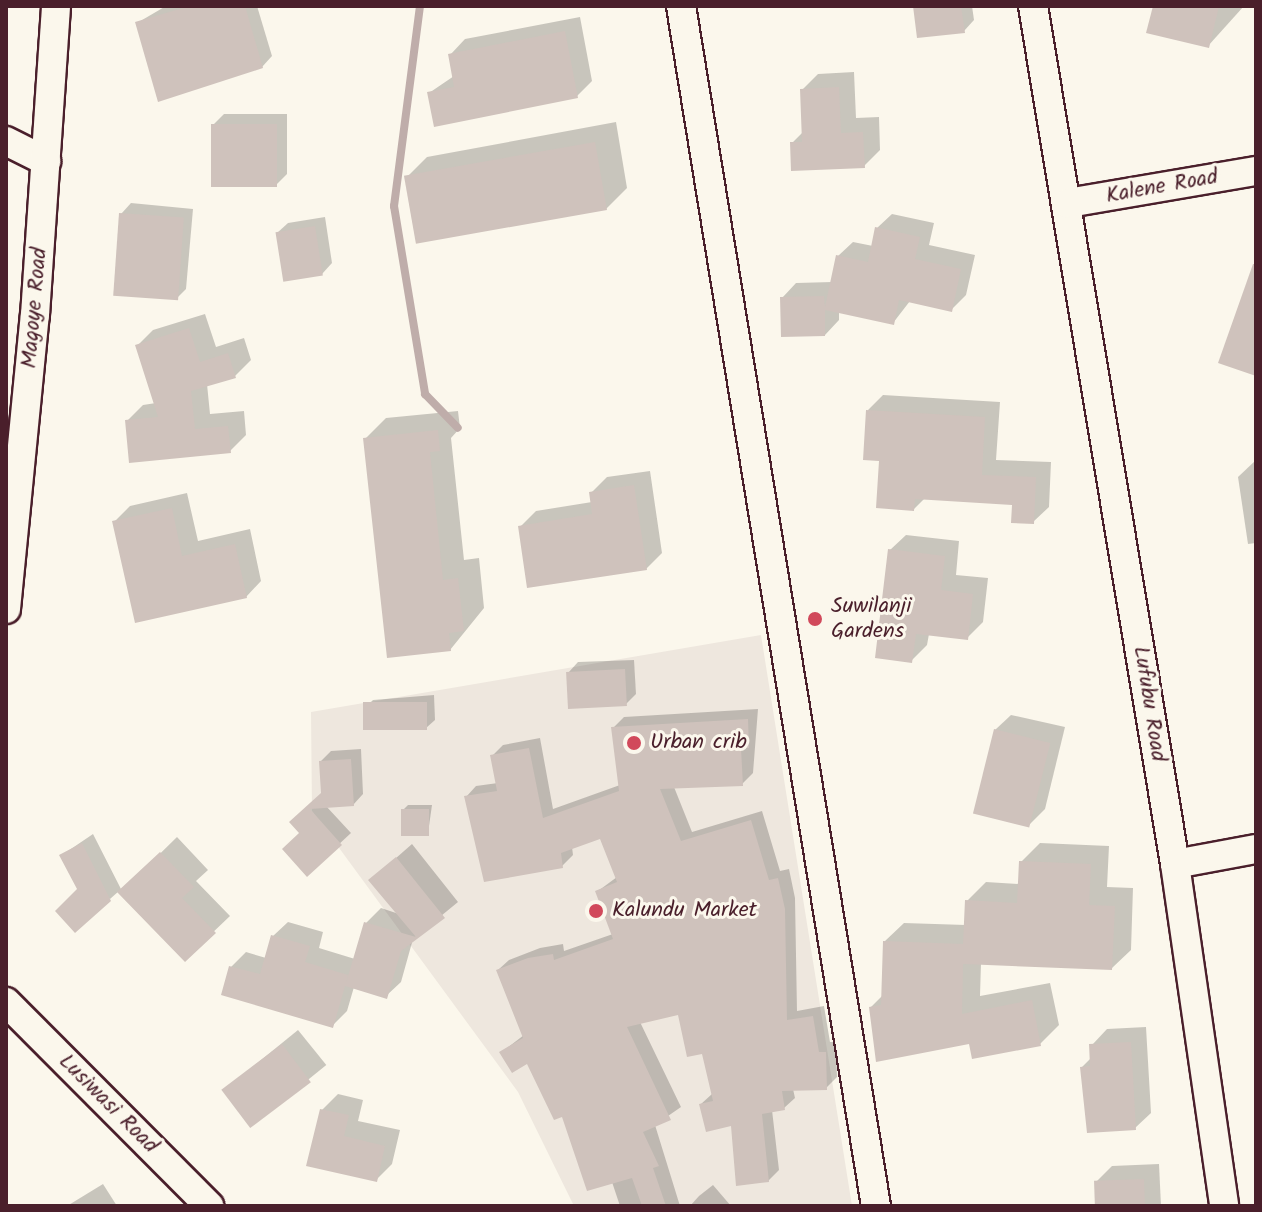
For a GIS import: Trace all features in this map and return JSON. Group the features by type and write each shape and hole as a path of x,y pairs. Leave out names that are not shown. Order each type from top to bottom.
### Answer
{"street":[{"name":"Magoye Road","path":"6,609 46,161 56,6"},
{"path":"681,6 876,1206"},
{"name":"Lufubu Road","path":"1033,6 1175,864 1224,1206"},
{"path":"6,141 46,161"},
{"name":"Kalene Road","path":"1068,203 1256,171"},
{"path":"1175,864 1256,849"},
{"name":"Lusiwasi Road","path":"6,1002 209,1206"}],"shaded area":[{"name":"Kalundu Market","path":"761,635 852,1206 574,1206 518,1092 312,811 311,712"}],"building":[{"path":"190,6 245,6 263,68 158,102 135,22"},
{"path":"913,6 961,6 965,33 917,38"},
{"path":"1153,6 1219,6 1209,48 1146,33"},
{"path":"565,31 578,98 434,127 427,92 454,87 448,54"},
{"path":"839,87 841,133 863,132 865,168 791,171 790,142 802,142 800,89"},
{"path":"211,124 277,124 277,187 211,187"},
{"path":"595,142 607,210 416,244 404,176"},
{"path":"119,213 184,218 178,300 113,296"},
{"path":"315,226 323,275 283,282 275,232"},
{"path":"875,227 920,237 915,259 961,269 952,312 899,300 894,325 825,310 825,336 781,337 780,297 824,296 825,307 836,255 868,262"},
{"path":"1253,264 1256,264 1256,376 1218,363"},
{"path":"189,328 200,362 228,353 236,378 191,391 195,429 228,426 231,453 129,463 125,420 158,417 135,345"},
{"path":"866,410 985,417 982,475 1036,477 1034,524 1011,523 1012,505 915,499 914,511 876,508 879,461 863,460"},
{"path":"438,430 440,451 430,452 443,580 458,578 464,631 449,633 451,651 387,658 363,438"},
{"path":"634,485 647,570 527,588 518,526 592,514 589,492"},
{"path":"172,508 182,556 235,544 247,598 135,623 112,521"},
{"path":"888,549 945,556 941,590 973,594 968,640 916,634 912,663 875,658"},
{"path":"625,669 627,706 568,709 566,672"},
{"path":"363,702 427,702 427,730 363,730"},
{"path":"748,719 749,748 741,748 743,786 660,789 681,841 751,820 769,880 778,878 785,909 787,1020 813,1016 819,1052 826,1052 827,1090 782,1091 785,1110 762,1114 769,1182 736,1186 731,1126 706,1132 699,1104 713,1101 702,1054 687,1057 678,1015 627,1027 671,1120 643,1132 659,1166 653,1168 666,1206 642,1206 632,1178 587,1191 562,1117 554,1120 527,1064 512,1073 499,1052 523,1038 496,970 528,958 553,954 554,960 613,939 595,891 617,882 600,839 561,853 563,868 484,882 464,796 497,791 490,755 529,748 543,818 619,791 611,727"},
{"path":"994,729 1050,743 1029,827 973,813"},
{"path":"351,759 354,806 310,809 342,845 307,877 282,849 299,833 289,822 321,793 319,761"},
{"path":"401,809 429,809 429,836 401,836"},
{"path":"82,843 111,901 75,933 55,911 77,889 59,855"},
{"path":"160,852 194,887 182,898 216,933 185,962 117,892"},
{"path":"396,857 445,918 401,951 387,999 345,986 333,1028 221,995 229,966 260,974 271,935 310,946 305,962 348,975 346,983 364,922 416,937 368,880"},
{"path":"1019,861 1091,864 1089,905 1115,906 1112,970 963,964 962,1014 1032,1000 1041,1046 972,1059 969,1044 876,1062 869,1007 881,1005 883,941 963,944 965,900 1017,903"},
{"path":"1131,1042 1136,1130 1087,1133 1080,1067 1090,1066 1089,1044"},
{"path":"282,1044 311,1082 250,1128 221,1090"},
{"path":"320,1109 349,1115 344,1136 385,1146 377,1182 306,1166"},
{"path":"1144,1179 1145,1206 1095,1206 1094,1181"}],"waterway":[{"path":"420,6 394,206 425,394 458,428"}],"place":[{"name":"Suwilanji Gardens","path":"815,619"},
{"name":"Urban crib","path":"634,743"},
{"name":"Kalundu Market","path":"596,911"}]}
